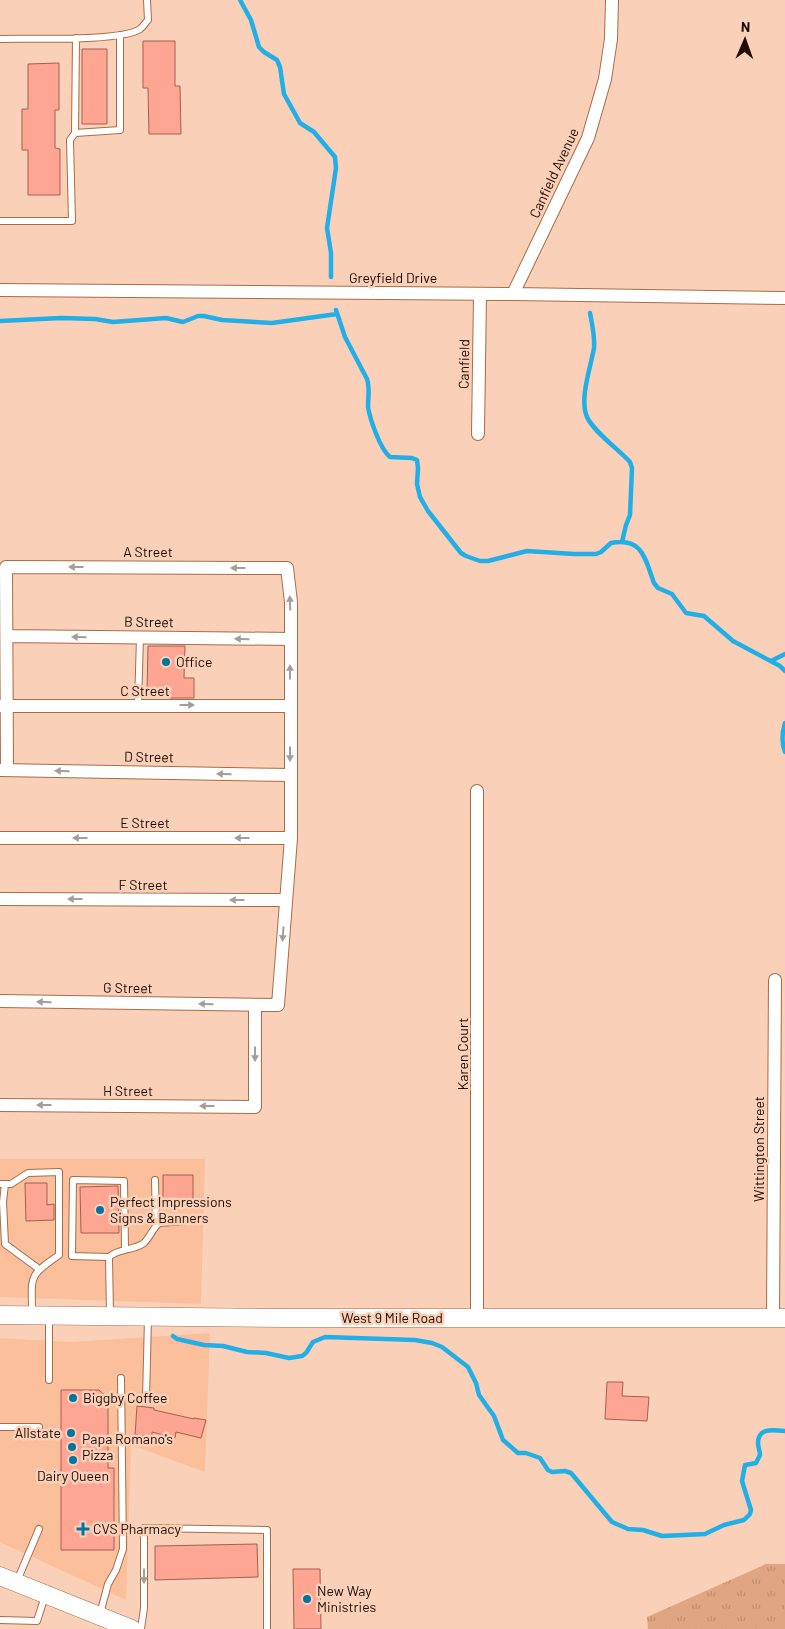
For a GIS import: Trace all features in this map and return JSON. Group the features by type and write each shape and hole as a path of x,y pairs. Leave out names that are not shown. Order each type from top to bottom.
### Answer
{"street":[{"name":"Canfield Avenue","path":"513,294 588,138 605,79 612,39 612,0"},
{"name":"Greyfield Drive","path":"0,290 785,298"},
{"name":"Canfield","path":"478,434 480,294"},
{"name":"A Street","path":"4,770 7,636 6,567 287,568 290,602 290,639"},
{"name":"B Street","path":"7,636 290,639"},
{"path":"286,900 291,838 290,639"},
{"name":"C Street","path":"4,706 290,706"},
{"name":"D Street","path":"4,770 290,775"},
{"name":"Karen Court","path":"477,791 477,1317"},
{"name":"E Street","path":"0,838 291,838"},
{"name":"F Street","path":"0,899 286,900"},
{"name":"G Street","path":"0,1001 278,1005 286,900"},
{"name":"Wittington Street","path":"775,980 779,1318"},
{"name":"H Street","path":"0,1104 255,1107 255,1005"},
{"name":"West 9 Mile Road","path":"0,1315 779,1318"},
{"path":"8,1579 132,1629"}],"lane":[{"path":"0,39 76,38 120,34 139,29 148,20 147,0"},
{"path":"75,133 120,130 120,34"},
{"path":"0,222 72,221 70,140 75,133 76,38"},
{"path":"138,706 140,637"},
{"path":"39,1269 4,1244 2,1184 11,1184 28,1173 59,1172 59,1255 39,1269 32,1279 41,1315 49,1380"},
{"path":"125,1249 124,1181 73,1180 72,1256 109,1257 115,1252 133,1248 144,1242 156,1226 163,1222 186,1220"},
{"path":"155,1180 156,1226"},
{"path":"109,1257 110,1316"},
{"path":"146,1398 148,1317"},
{"path":"99,1615 108,1584 116,1570 123,1549 121,1378"},
{"path":"0,1427 39,1427"},
{"path":"141,1629 144,1608 144,1528 267,1530 267,1629"},
{"path":"8,1579 39,1530"},
{"path":"0,1620 37,1621 46,1594"}],"shaded area":[{"path":"0,1159 205,1159 201,1304 0,1297"},
{"path":"210,1333 205,1472 131,1445 126,1600 0,1542 0,1338 71,1342"}],"green space":[{"path":"766,1564 785,1564 785,1629 648,1629 647,1617"}],"building":[{"path":"143,41 175,41 175,86 180,86 181,134 149,134 148,88 143,88"},
{"path":"82,49 107,49 107,124 82,124"},
{"path":"59,63 59,110 55,110 55,148 60,149 60,195 28,195 28,150 22,150 22,109 28,109 28,64"},
{"name":"Office","path":"148,646 185,646 184,678 194,678 194,698 169,698 169,692 147,692"},
{"path":"163,1175 193,1175 193,1202 163,1202"},
{"path":"25,1183 47,1183 47,1205 54,1204 54,1220 26,1221"},
{"name":"Perfect Impressions Signs & Banners","path":"118,1186 119,1233 81,1233 80,1187"},
{"path":"607,1382 623,1382 622,1396 649,1397 647,1421 605,1419"},
{"path":"61,1390 99,1390 108,1398 108,1468 114,1468 114,1550 61,1550"},
{"path":"137,1406 206,1420 201,1438 176,1432 175,1438 152,1432 152,1436 135,1435"},
{"path":"257,1544 258,1577 155,1580 155,1546"},
{"name":"New Way Ministries","path":"293,1569 320,1569 321,1629 294,1629"}],"waterway":[{"path":"240,0 251,20 259,47 277,60 280,67 284,94 300,123 314,132 335,157 336,168 327,228 331,253 331,277"},
{"path":"336,310 345,337 367,379 369,389 368,407 379,441 390,457 417,460 417,484 420,497 428,511 461,553 480,561 488,561 527,551 596,554 611,543 630,543 645,558 654,583 658,588 672,594 686,613 704,616 733,641 780,666 785,671"},
{"path":"590,313 594,348 586,382 585,410 590,423 630,462 632,468 630,515 622,542"},
{"path":"0,321 61,318 95,319 113,322 166,318 183,322 198,316 204,316 222,320 272,323 337,314"},
{"path":"771,661 785,654"},
{"path":"785,723 782,738 785,752"},
{"path":"173,1336 177,1339 204,1345 223,1346 247,1352 266,1353 289,1358 302,1356 313,1342 325,1337 415,1340 442,1347 468,1367 476,1383 479,1395 494,1416 503,1440 518,1453 526,1453 540,1458 548,1470 552,1472 565,1471 571,1473 612,1522 628,1529 643,1530 662,1536 705,1534 724,1525 744,1520 751,1510 742,1481 745,1465 756,1463 760,1455 758,1443 761,1434 767,1431 785,1431"}],"place":[{"name":"Office","path":"166,662"},
{"name":"Perfect Impressions Signs & Banners","path":"100,1210"},
{"name":"Biggby Coffee","path":"73,1398"},
{"name":"Allstate","path":"71,1433"},
{"name":"Papa Romano's Pizza","path":"72,1447"},
{"name":"Dairy Queen","path":"73,1460"},
{"name":"CVS Pharmacy","path":"83,1529"},
{"name":"New Way Ministries","path":"307,1599"}]}
